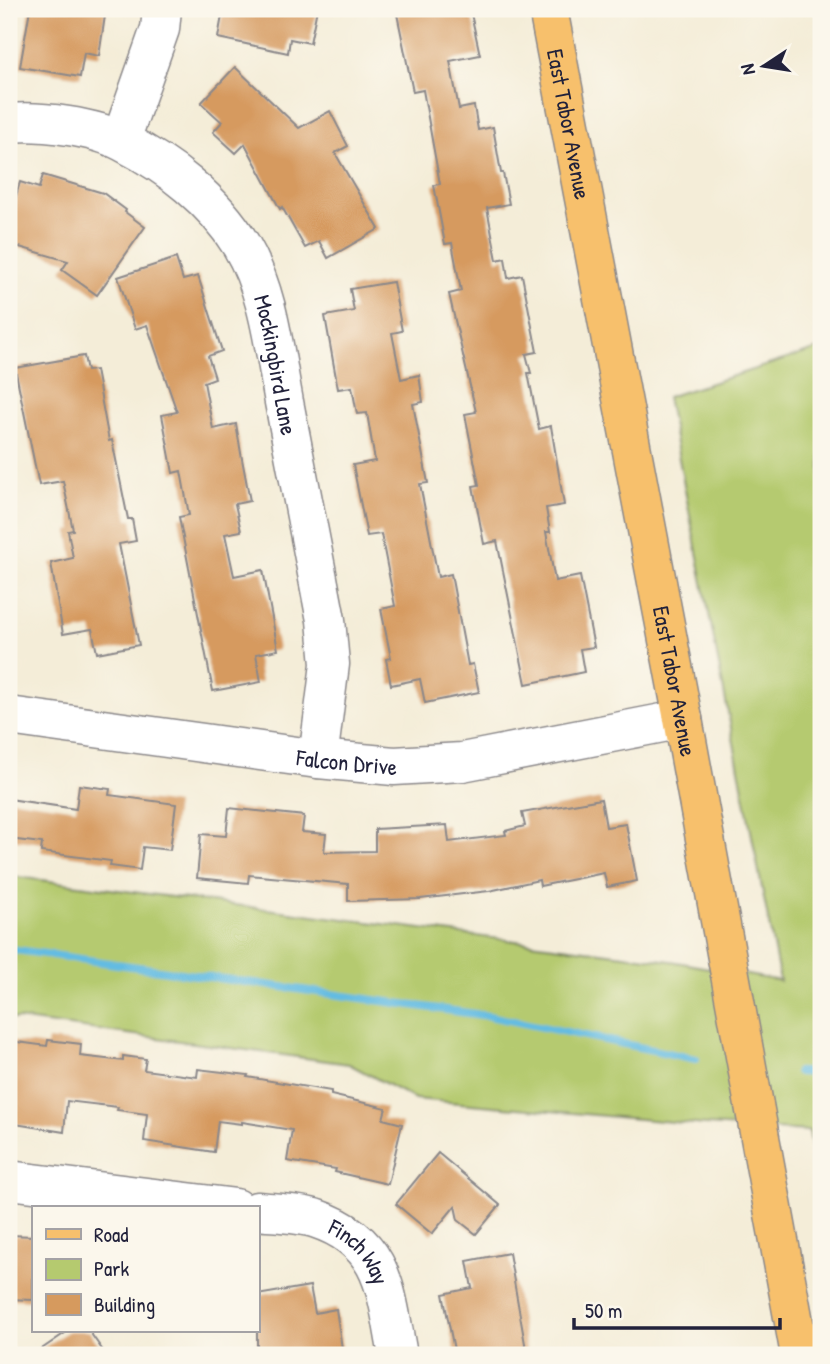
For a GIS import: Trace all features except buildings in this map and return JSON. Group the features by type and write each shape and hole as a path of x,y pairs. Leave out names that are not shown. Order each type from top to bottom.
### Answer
{"main road":[{"name":"East Tabor Avenue","path":"548,9 684,719 800,1355"}],"street":[{"path":"121,140 160,29 162,9"},
{"name":"Mockingbird Lane","path":"9,123 25,121 74,127 121,140 168,170 206,200 241,245 265,302 326,620 330,664 318,759"},
{"name":"Falcon Drive","path":"9,716 318,759 394,766 462,762 684,719"},
{"path":"9,1180 220,1206"},
{"name":"Finch Way","path":"259,1211 315,1218 348,1232 366,1250 383,1279 398,1355"}],"green space":[{"path":"821,348 821,1196 809,1131 706,1125 415,1099 349,1064 9,1018 9,876 671,961 780,981 667,397"}],"waterway":[{"path":"9,949 489,1016 696,1059"},
{"path":"798,1072 821,1073"}]}
